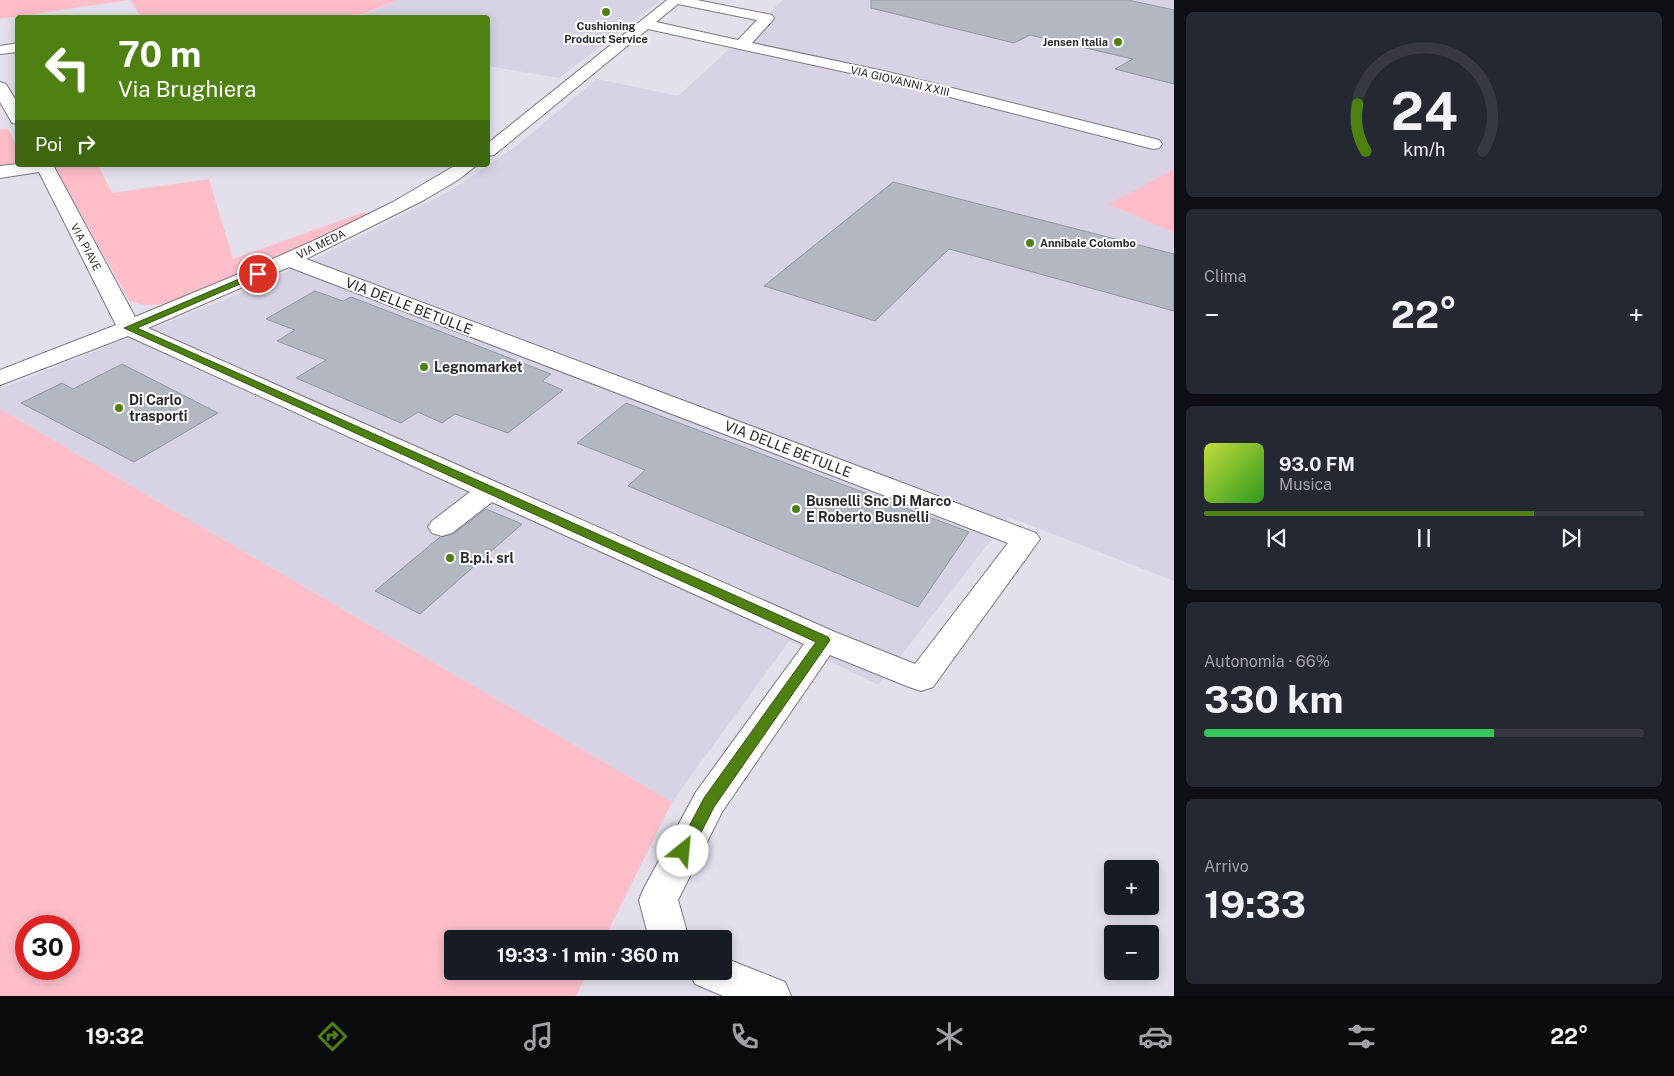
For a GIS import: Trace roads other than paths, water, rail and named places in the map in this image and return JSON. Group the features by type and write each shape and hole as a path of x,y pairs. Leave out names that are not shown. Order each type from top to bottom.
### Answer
{"street":[{"path":"490,149 676,0 770,19 742,45"},
{"name":"VIA GIOVANNI XXIII","path":"644,24 888,77 1153,144"},
{"path":"0,50 15,48"},
{"path":"0,88 15,114"},
{"name":"VIA PIAVE","path":"0,172 31,167"},
{"name":"VIA PIAVE","path":"45,167 129,328"},
{"name":"VIA MEDA","path":"0,378 129,328 288,260 436,187 465,167"},
{"name":"VIA DELLE BETULLE","path":"288,260 1026,539 921,679 824,640"},
{"path":"129,328 824,640 709,802 658,900 666,930"},
{"path":"442,527 489,490"},
{"path":"731,980 770,996"}],"place":[{"name":"Cushioning Product Service","path":"606,12"},
{"name":"Jensen Italia","path":"1118,42"},
{"name":"Annibale Colombo","path":"1030,243"},
{"name":"Legnomarket","path":"424,367"},
{"name":"Di Carlo trasporti","path":"119,408"},
{"name":"Busnelli Snc Di Marco E Roberto Busnelli","path":"796,509"},
{"name":"B.p.i. srl","path":"450,558"}]}
